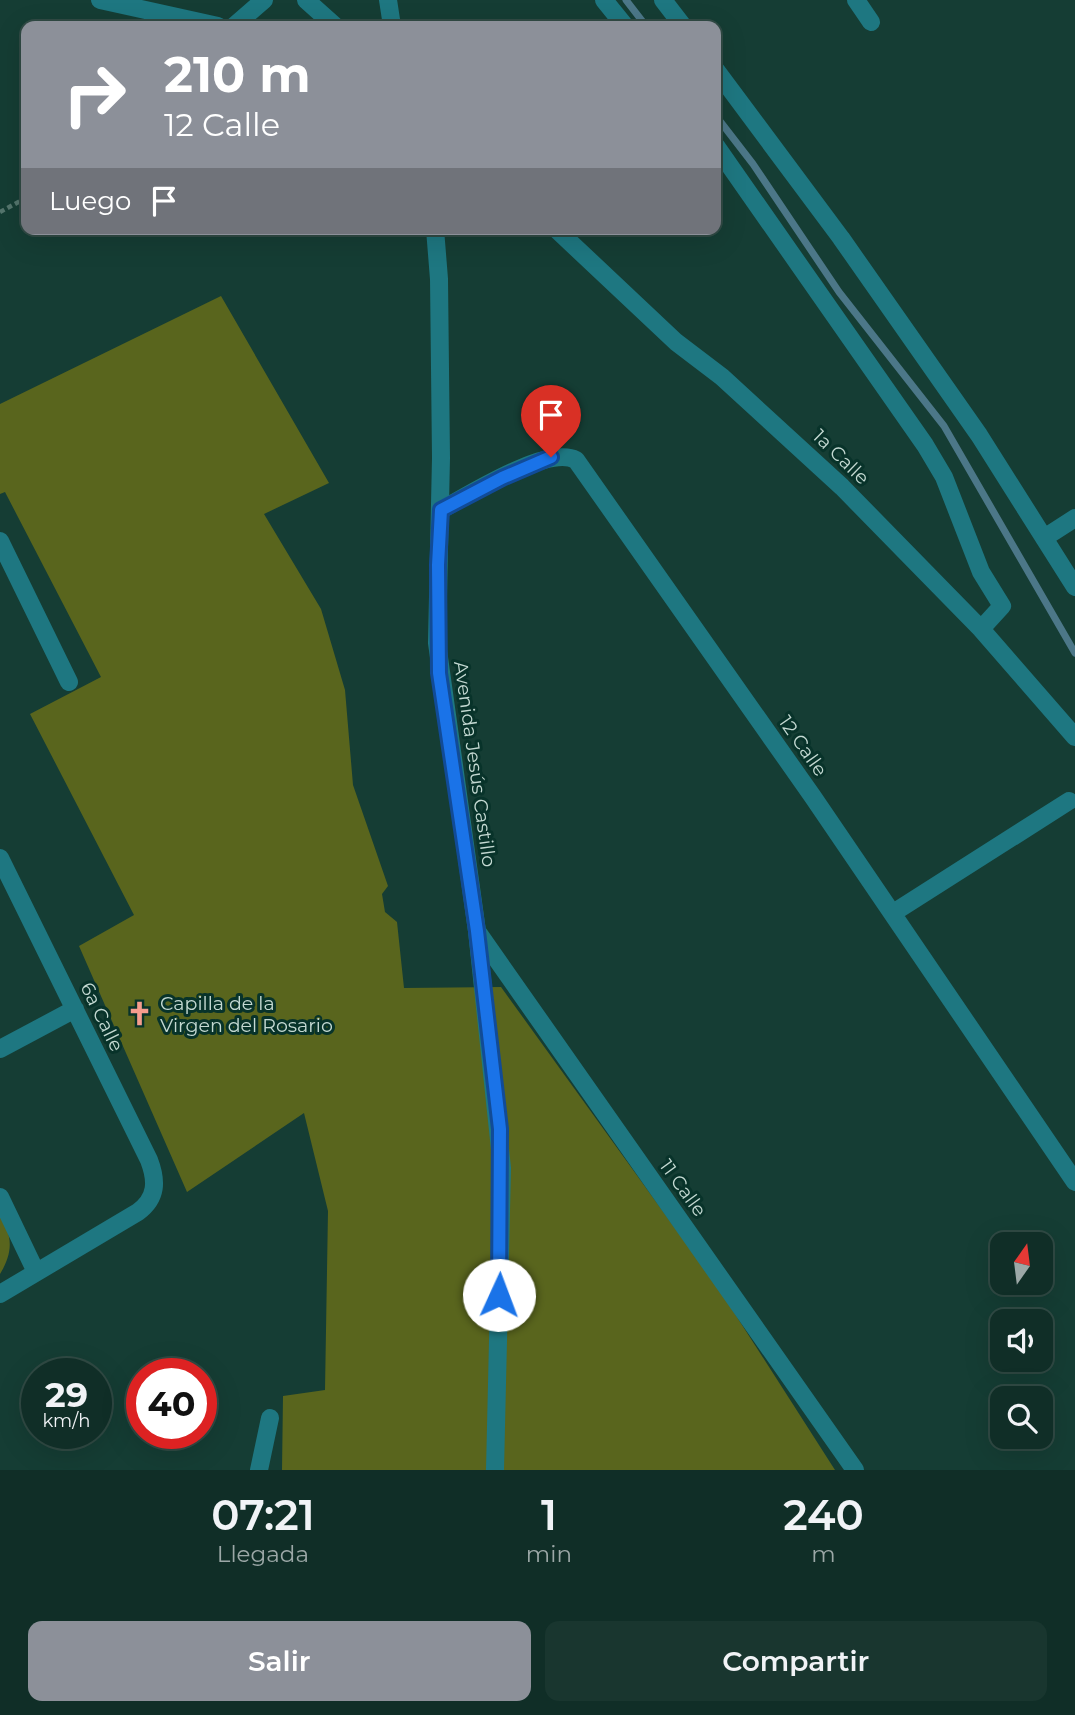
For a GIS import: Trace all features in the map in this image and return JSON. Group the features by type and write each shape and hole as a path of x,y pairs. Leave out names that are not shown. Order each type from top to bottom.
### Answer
{"street":[{"path":"100,0 195,21"},
{"path":"240,21 264,0"},
{"path":"306,0 329,21"},
{"path":"388,0 391,21"},
{"path":"604,0 621,21"},
{"path":"663,0 679,21"},
{"path":"856,0 871,22"},
{"path":"721,77 841,238 979,435 1075,587"},
{"path":"721,153 901,408 944,477 981,572 1002,606 981,629"},
{"name":"Avenida Jesús Castillo","path":"435,235 439,279 441,510 438,565 439,673 477,931 502,1168 495,1470"},
{"name":"1a Calle","path":"562,235 676,342 722,377 800,446 981,629 1075,737"},
{"name":"12 Calle","path":"441,510 502,478 551,457 559,455 576,460 893,913 1075,1182"},
{"path":"1044,538 1075,518"},
{"path":"0,541 69,682"},
{"path":"1055,713 1075,722"},
{"path":"893,913 1069,800"},
{"name":"6a Calle","path":"0,858 149,1160 155,1180 152,1197 138,1212 35,1270"},
{"name":"11 Calle","path":"477,931 855,1470"},
{"path":"0,1049 75,1009"},
{"path":"0,1197 35,1270 0,1294"},
{"path":"259,1470 264,1457 270,1418"}],"path":[{"path":"0,212 21,201"}],"green space":[{"path":"221,296 329,483 264,514 321,609 345,690 353,785 388,886 382,894 385,912 397,922 404,988 501,987 719,1289 835,1470 282,1470 283,1396 325,1390 328,1211 304,1113 187,1192 79,946 134,915 30,714 101,677 5,492 0,494 0,404"},
{"path":"0,1214 10,1244 0,1274"}],"waterway":[{"path":"626,0 642,21"},
{"path":"721,122 753,164 839,292 944,426 1075,653"}],"place":[{"name":"Capilla de la Virgen del Rosario","path":"140,1014"}],"route":[{"path":"499,1295 502,1168 500,1129 477,931 439,673 437,643 441,510 502,478 551,457"}]}
